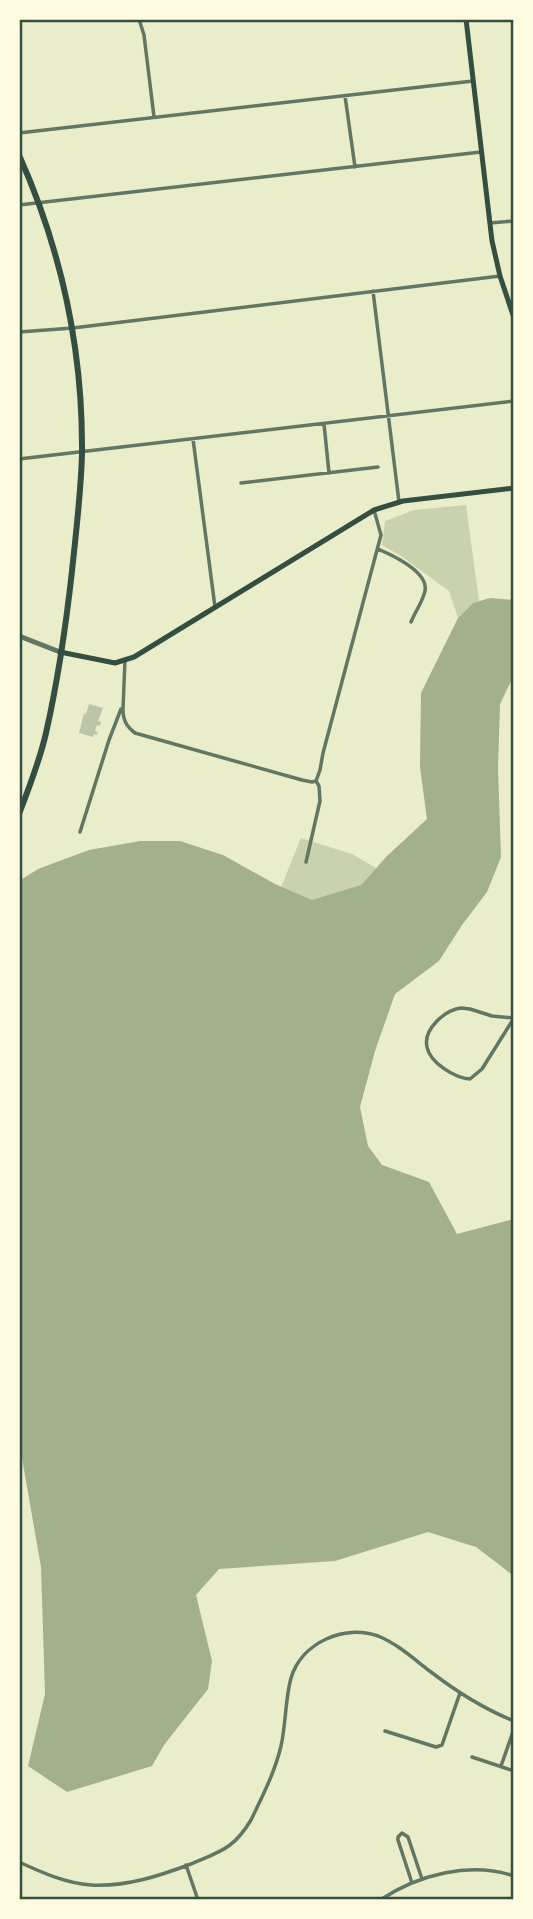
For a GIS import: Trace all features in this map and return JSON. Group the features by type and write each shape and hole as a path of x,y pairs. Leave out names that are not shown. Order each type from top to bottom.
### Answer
{"highway":[{"path":"19,155 40,203 57,256 73,328 79,380 82,452 67,619 46,735 19,814"}],"main road":[{"path":"466,19 490,223 500,276 514,318"},
{"path":"60,652 115,663 134,657 374,510 399,502 514,488"}],"street":[{"path":"139,19 144,35 154,117"},
{"path":"19,133 473,81"},
{"path":"345,95 355,167"},
{"path":"19,205 481,152"},
{"path":"490,223 514,220"},
{"path":"19,331 73,328 500,276"},
{"path":"373,291 399,502"},
{"path":"19,459 514,401"},
{"path":"324,424 329,473"},
{"path":"193,439 215,607"},
{"path":"241,483 378,467"},
{"path":"316,781 381,536 374,510"},
{"path":"377,548 406,564 417,573 425,585 424,595 411,622"},
{"path":"19,636 60,652"},
{"path":"125,660 124,720 127,727 135,733 302,780 316,781"},
{"path":"80,832 109,740 123,709"},
{"path":"306,862 320,801 316,781"},
{"path":"454,1009 470,1009 492,1017 514,1018 482,1069 470,1079 464,1079 442,1066 432,1058 427,1049 426,1042 431,1029 454,1009"},
{"path":"19,1862 65,1881 108,1885 142,1880 223,1849 236,1839 251,1820 278,1759 292,1675 302,1658 317,1644 349,1632 377,1636 460,1693 488,1710 514,1721"},
{"path":"385,1731 436,1747 442,1745 460,1693"},
{"path":"501,1767 514,1729"},
{"path":"472,1757 514,1771"},
{"path":"412,1883 398,1840 402,1833 408,1837 422,1879"},
{"path":"186,1865 198,1900"},
{"path":"380,1900 403,1886 442,1873 479,1869 514,1876"}],"shaded area":[{"path":"466,505 479,601 473,603 458,618 449,591 382,545 385,521 414,510"},
{"path":"490,598 514,600 514,675 500,704 498,768 501,857 487,892 439,961 395,994 375,1051 360,1107 368,1146 382,1165 429,1182 457,1234 514,1219 514,1576 476,1547 428,1532 335,1561 219,1569 196,1595 212,1661 208,1689 164,1745 152,1766 67,1792 28,1766 45,1694 41,1567 19,1441 19,881 38,869 89,850 140,841 180,841 223,855 275,884 312,900 361,885 387,856 427,819 420,767 421,693 458,618 473,603"},
{"path":"301,838 352,854 376,868 361,885 312,901 281,887"}],"building":[{"path":"89,704 103,708 98,721 101,722 100,726 97,725 95,731 98,732 97,735 94,734 93,737 79,733"}]}
